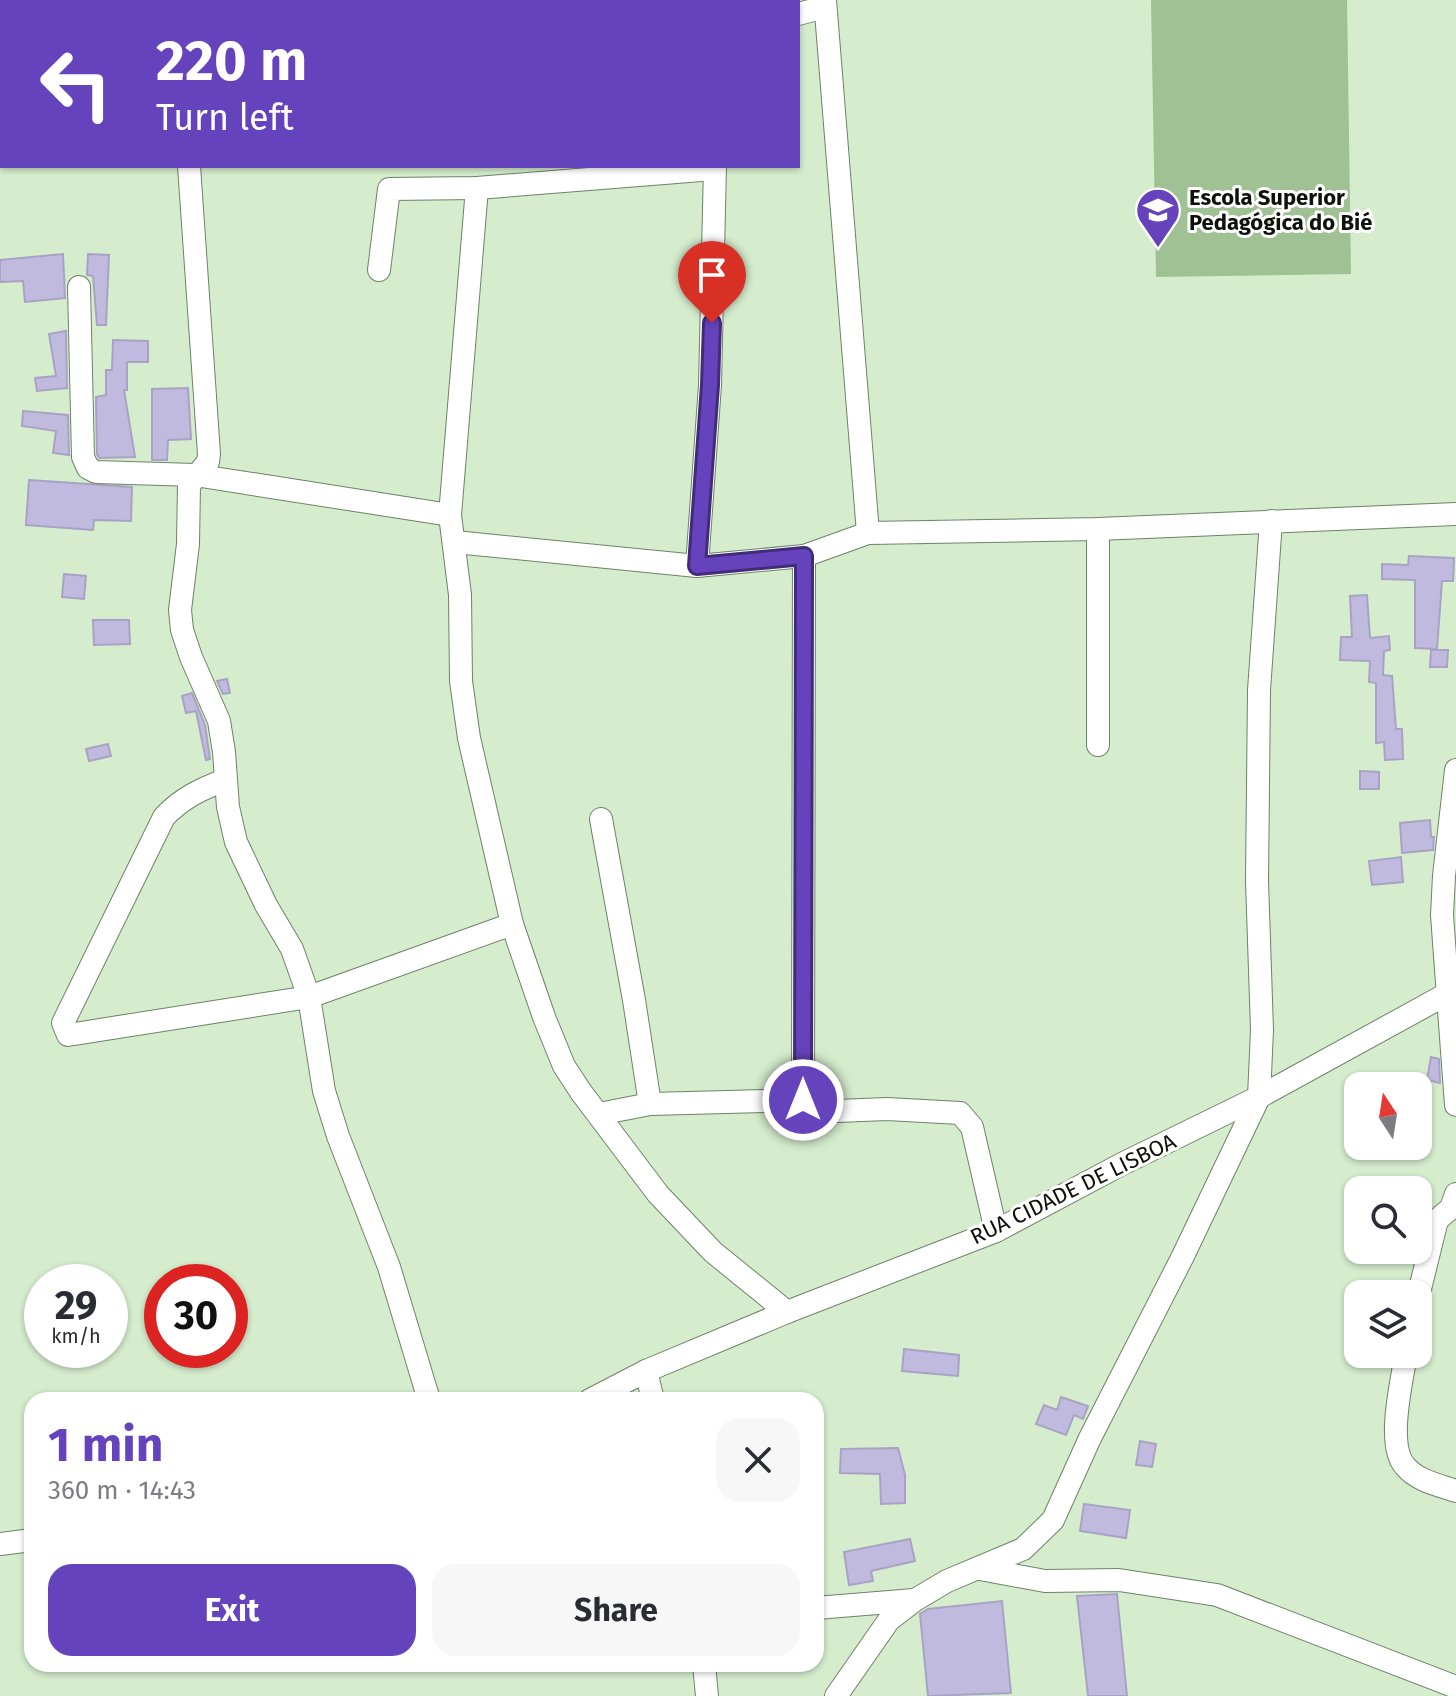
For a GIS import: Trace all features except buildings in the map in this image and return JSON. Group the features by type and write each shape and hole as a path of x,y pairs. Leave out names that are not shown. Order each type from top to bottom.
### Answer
{"street":[{"path":"800,13 825,4 868,533"},
{"path":"189,168 209,454 208,462 189,485 188,544 180,610 182,630 219,721 228,807 236,842 266,905 292,949 309,997 324,1091 338,1136 389,1267 427,1392"},
{"path":"379,270 389,189 477,188 714,168 710,385 697,566"},
{"path":"477,188 450,515 460,595 461,681 469,738 512,924 564,1066 581,1092 658,1194 713,1252 787,1312"},
{"path":"79,287 83,457 88,468 96,472 195,475 450,515"},
{"path":"455,542 697,566 804,556 868,533 1098,529 1456,514"},
{"path":"836,1696 889,1620 947,1581 1023,1549 1053,1520 1090,1438 1182,1258 1259,1097 1262,1030 1257,881 1259,690 1271,521"},
{"path":"1098,529 1098,745"},
{"path":"803,1100 804,556"},
{"path":"1456,770 1443,902 1444,966 1452,991 1456,1105"},
{"path":"225,780 195,791 164,817 63,1023 66,1033 73,1036 309,997 512,924"},
{"path":"601,819 650,1104"},
{"name":"RUA CIDADE DE LISBOA","path":"605,1392 646,1371 787,1312 996,1231 1122,1164 1259,1097 1452,991"},
{"path":"599,1114 650,1104 803,1100 815,1109 837,1111 887,1109 960,1113 972,1127 996,1231"},
{"path":"1422,1280 1437,1220 1451,1208 1456,1194"},
{"path":"1404,1368 1395,1443 1403,1465 1425,1481 1456,1491"},
{"path":"646,1371 651,1392"},
{"path":"0,1544 24,1541"},
{"path":"980,1569 1045,1581 1119,1580 1217,1595 1456,1687"},
{"path":"824,1607 915,1600"},
{"path":"705,1672 707,1696"}],"green space":[{"path":"1151,0 1347,0 1351,274 1156,277"}],"place":[{"name":"Escola Superior Pedagógica do Bié","path":"1158,249"}],"route":[{"path":"712,323 697,566 804,556 803,1100"}]}
